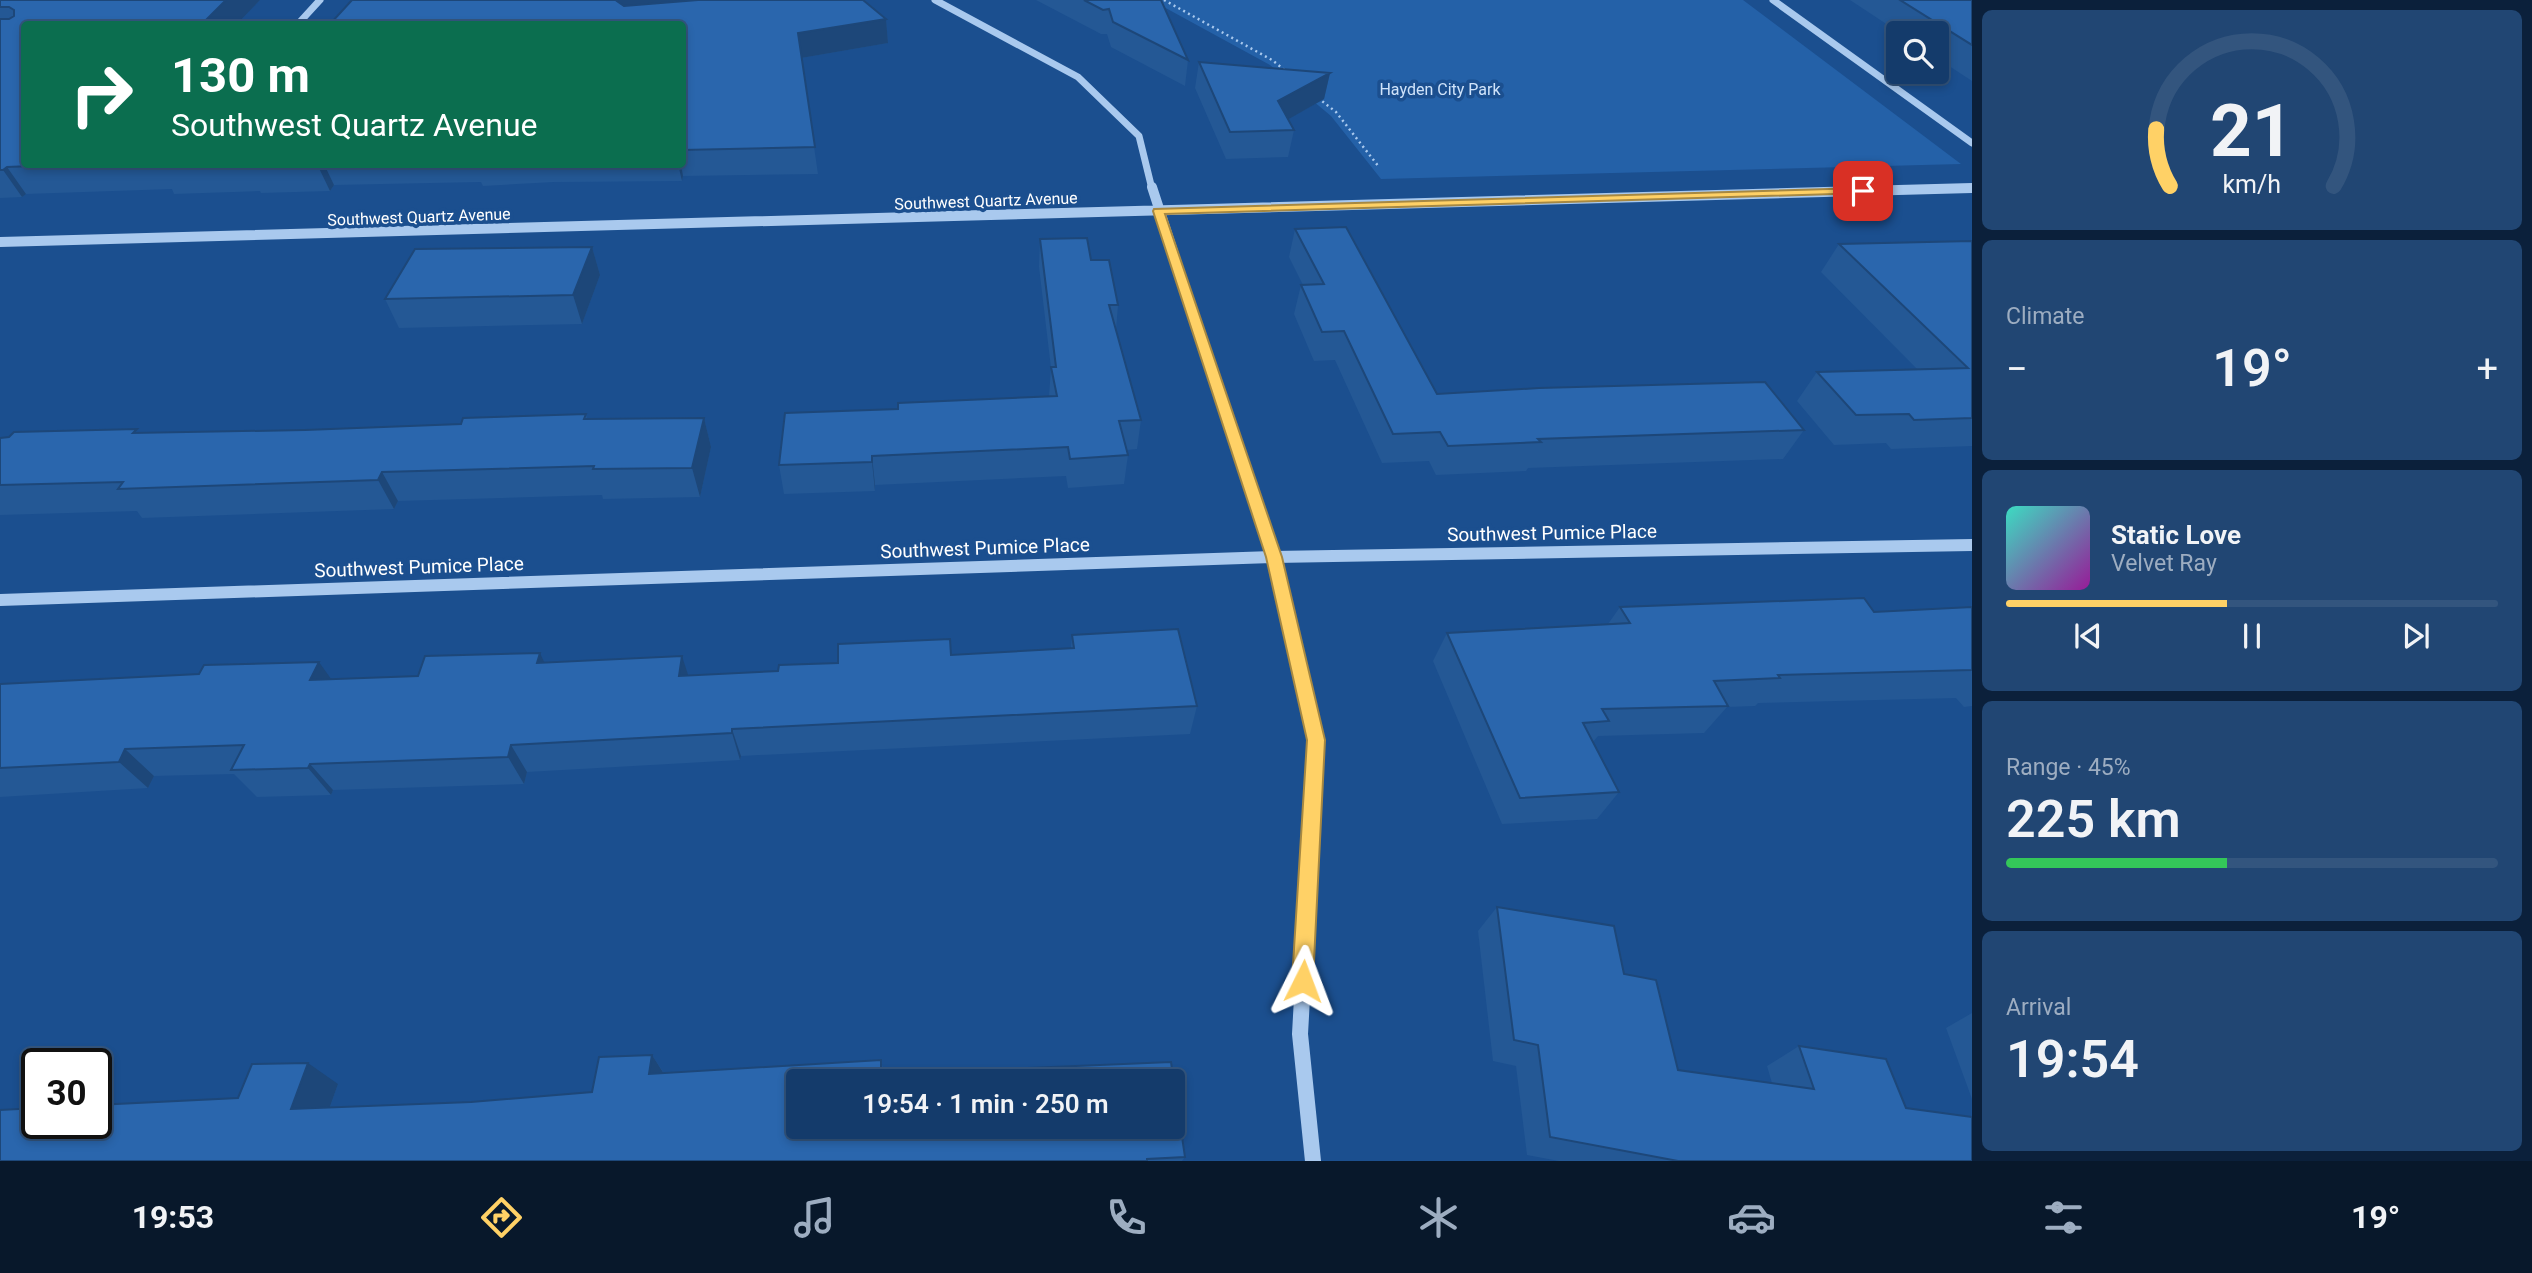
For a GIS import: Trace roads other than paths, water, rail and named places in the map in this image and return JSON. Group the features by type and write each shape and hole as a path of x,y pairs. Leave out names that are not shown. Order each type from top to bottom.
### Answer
{"street":[{"path":"301,21 320,0"},
{"path":"935,0 1078,77 1139,136 1158,211 1274,557 1316,740 1300,1034 1313,1161"},
{"path":"1773,0 1972,143"},
{"name":"Southwest Quartz Avenue","path":"0,242 1972,188"},
{"name":"Southwest Pumice Place","path":"0,600 1274,557 1972,545"}],"park label":[{"name":"Hayden City Park","path":"1440,89"}]}
